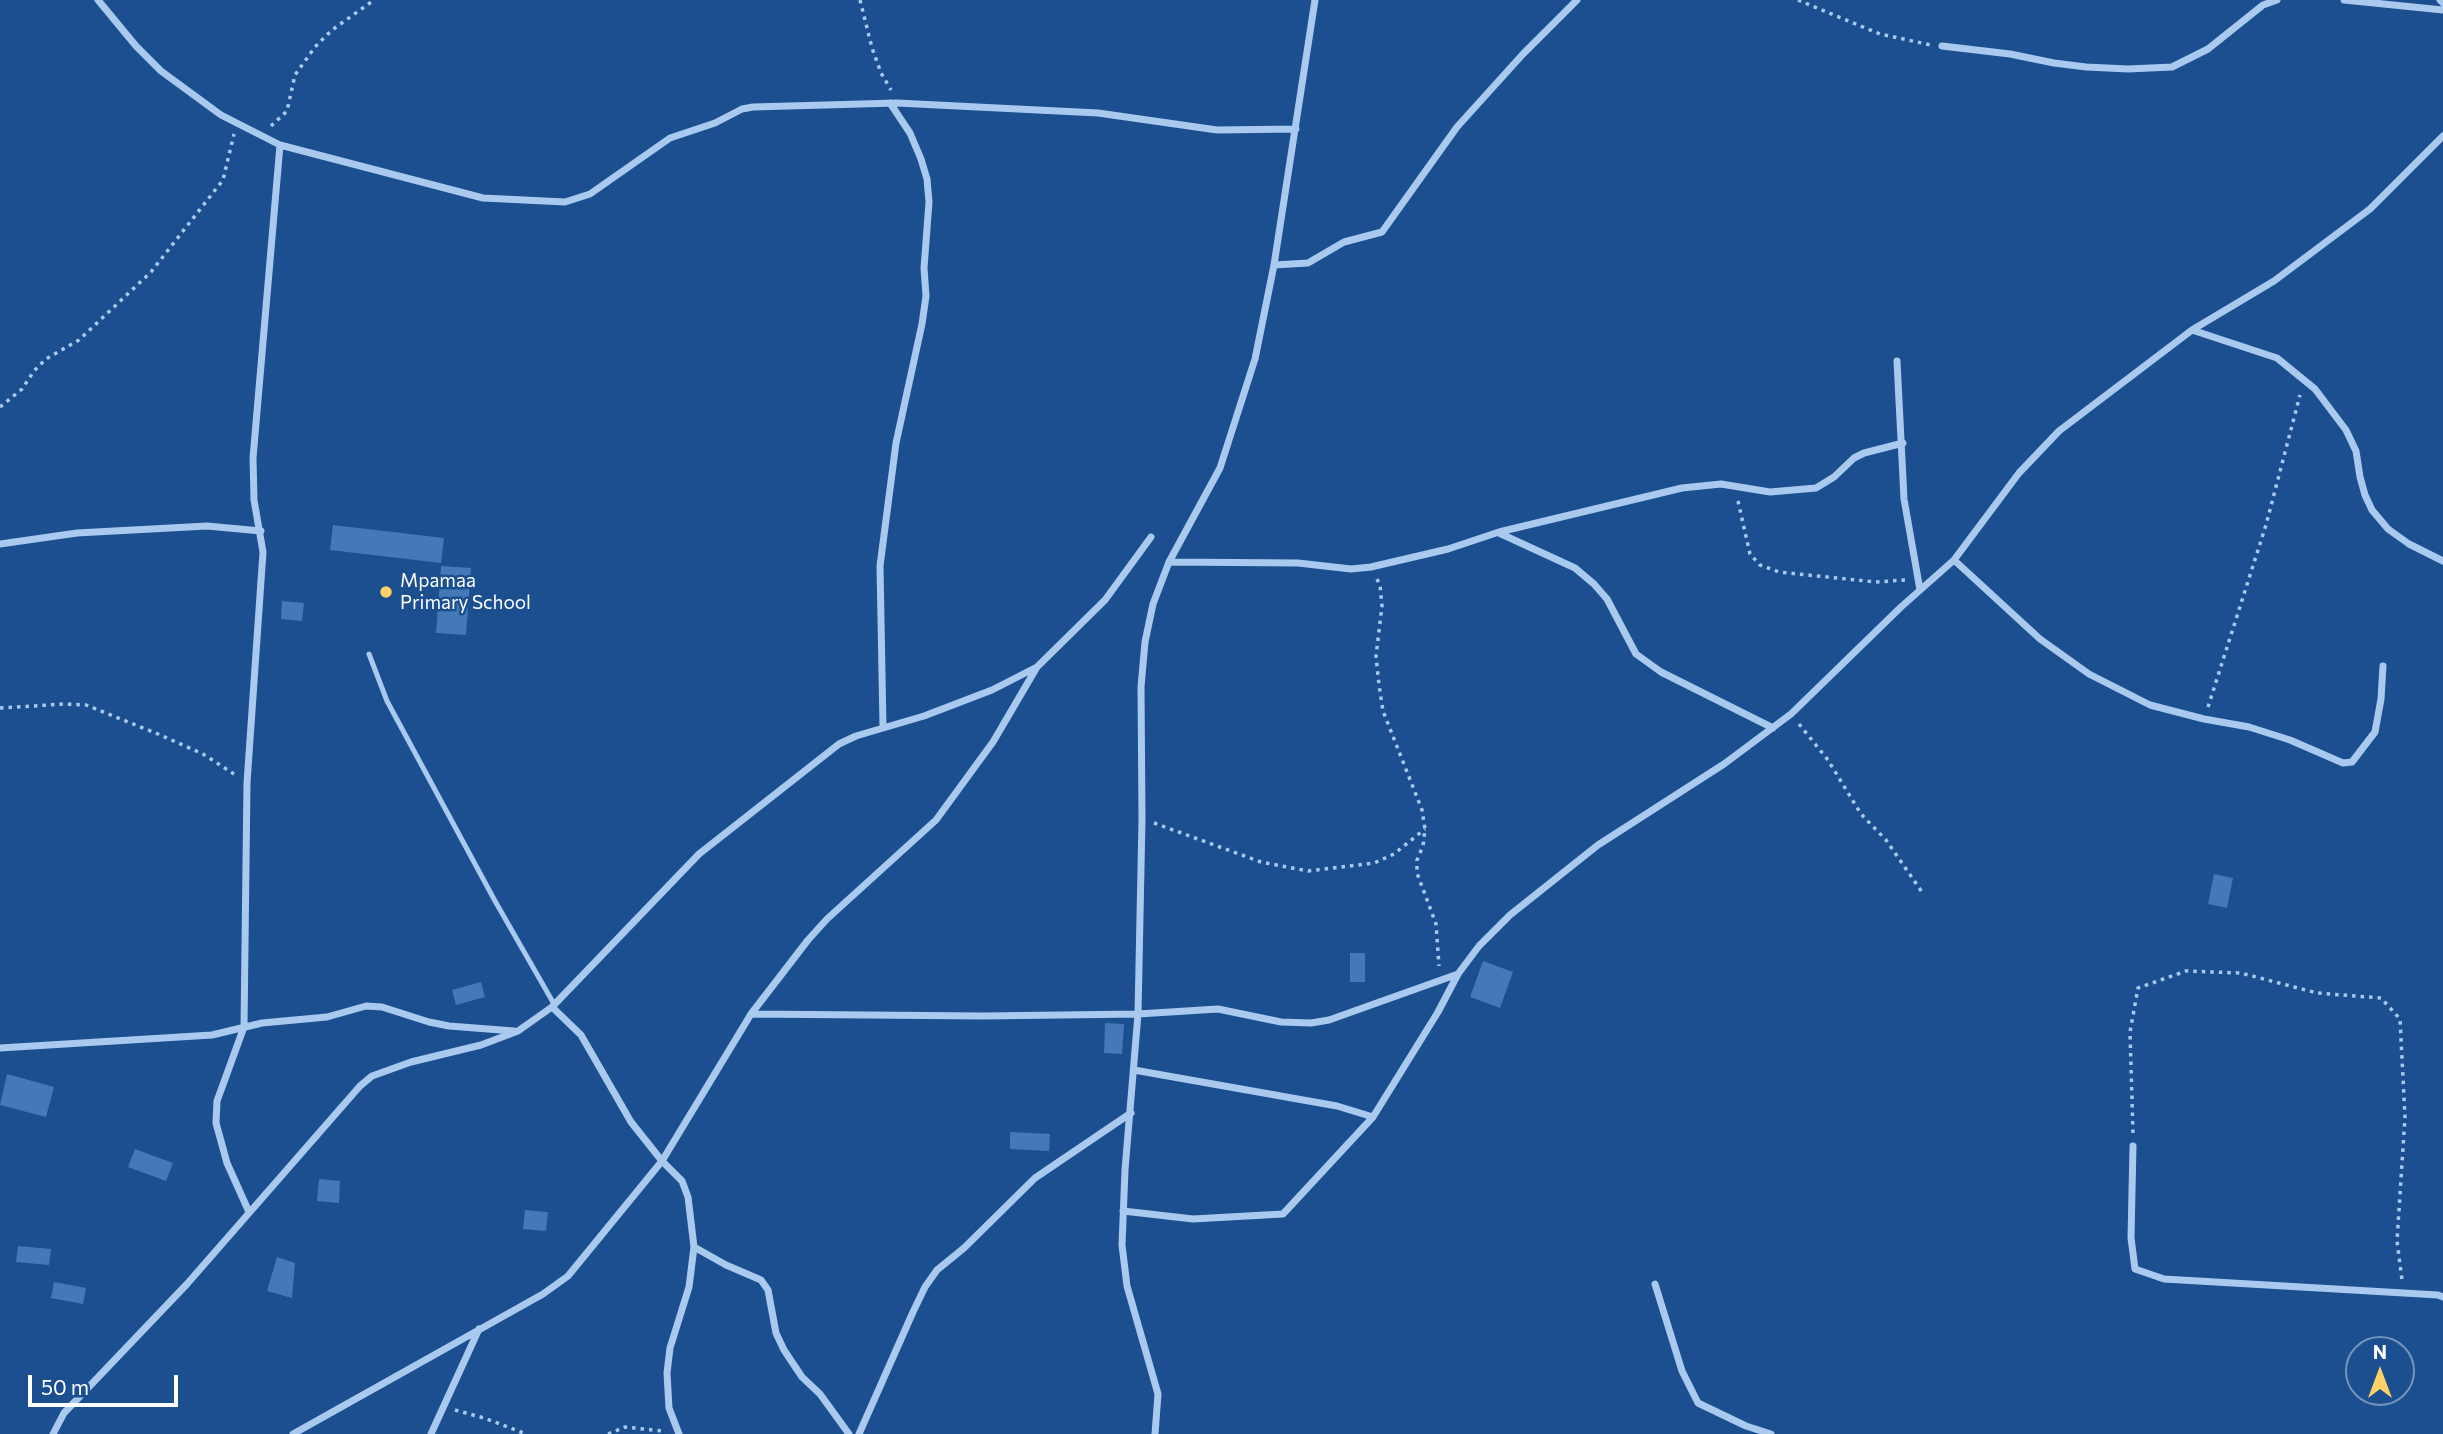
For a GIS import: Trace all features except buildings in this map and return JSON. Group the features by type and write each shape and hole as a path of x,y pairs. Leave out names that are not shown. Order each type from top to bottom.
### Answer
{"street":[{"path":"98,0 136,46 161,71 208,107 280,145 483,198 565,202 590,194 670,138 715,123 742,109 894,103 1098,113 1217,130 1296,129"},
{"path":"1155,1434 1158,1394 1128,1286 1122,1245 1138,1014 1142,819 1141,687 1145,642 1153,604 1169,562 1220,468 1255,359 1274,265 1315,0"},
{"path":"1274,265 1308,263 1344,242 1382,232 1457,127 1523,54 1577,0"},
{"path":"1942,46 2086,66 2128,69 2172,67 2208,49 2263,5 2277,0"},
{"path":"2344,0 2443,10"},
{"path":"883,727 880,566 896,443 926,296 924,268 929,202 921,159 894,103"},
{"path":"1123,1211 1193,1219 1283,1214 1373,1117 1438,1012 1458,974 1479,946 1510,915 1598,845 1724,764 1791,714 1920,590 1954,561 2035,454 2059,431 2192,330 2274,281 2370,209 2443,136"},
{"path":"249,1212 227,1163 216,1123 217,1101 244,1027 247,783 263,552 254,500 253,458 280,145"},
{"path":"2192,330 2277,358 2315,389 2346,430 2356,451 2365,495 2372,510 2388,528 2409,544 2443,561"},
{"path":"1898,362 1905,499 1920,590"},
{"path":"1169,562 1298,564 1351,569 1371,567 1448,549 1499,532 1672,490 1721,484 1770,492 1816,488 1834,477 1854,458 1903,443"},
{"path":"0,544 77,533 207,526 261,531"},
{"path":"1499,532 1575,568 1594,584 1606,599 1636,654 1661,672 1773,727"},
{"path":"293,1434 543,1294 568,1276 662,1161 751,1014 827,919 936,820 993,743 1037,667 1105,600 1151,537"},
{"path":"1954,561 2040,639 2089,674 2150,705 2249,727 2290,740 2343,763 2352,762 2375,732 2383,666"},
{"path":"53,1434 64,1413 187,1284 360,1086 372,1076 411,1062 481,1045 518,1031 553,1005 699,854 839,744 992,690 1037,667"},
{"path":"751,1014 982,1016 1138,1014 1218,1009 1281,1021 1311,1023 1329,1020 1458,974"},
{"path":"553,1005 580,1035 631,1122 682,1181 688,1196 694,1247 689,1287 670,1348 667,1373 669,1408 679,1433"},
{"path":"0,1048 212,1035 262,1023 327,1017 366,1006 429,1023 518,1031"},
{"path":"1135,1070 1337,1105 1373,1117"},
{"path":"859,1434 913,1312 937,1270 964,1248 1035,1178 1132,1113"},
{"path":"2133,1146 2131,1238 2135,1269 2164,1279 2443,1297"},
{"path":"694,1247 761,1280 768,1290 776,1333 784,1350 802,1377 820,1394 849,1434"},
{"path":"1656,1284 1682,1371 1698,1403 1746,1426 1771,1434"},
{"path":"431,1434 479,1329"}],"lane":[{"path":"369,654 387,701 553,1005"}],"path":[{"path":"260,133 274,125 287,111 295,75 315,47 332,30 374,0"},
{"path":"860,0 881,72 894,103"},
{"path":"1797,0 1880,34 1942,46"},
{"path":"0,407 22,389 46,359 79,340 151,272 223,180 236,122"},
{"path":"2204,719 2266,525 2304,380"},
{"path":"1731,486 1740,505 1749,554 1760,565 1779,572 1876,582 1917,579"},
{"path":"1371,567 1380,585 1382,606 1376,656 1384,711 1422,810 1425,829 1423,846 1417,860 1417,873 1436,924 1440,980"},
{"path":"0,708 86,705 202,754 247,783"},
{"path":"1791,714 1828,760 1861,814 1885,840 1922,892"},
{"path":"1142,819 1261,862 1308,871 1374,863 1394,854 1425,829"},
{"path":"2133,1146 2130,1032 2138,988 2186,971 2241,973 2317,993 2381,998 2400,1019 2405,1116 2397,1241 2404,1293"},
{"path":"443,1406 526,1434"},
{"path":"608,1434 625,1427 679,1433"}],"place":[{"name":"Mpamaa Primary School","path":"386,592"}]}
